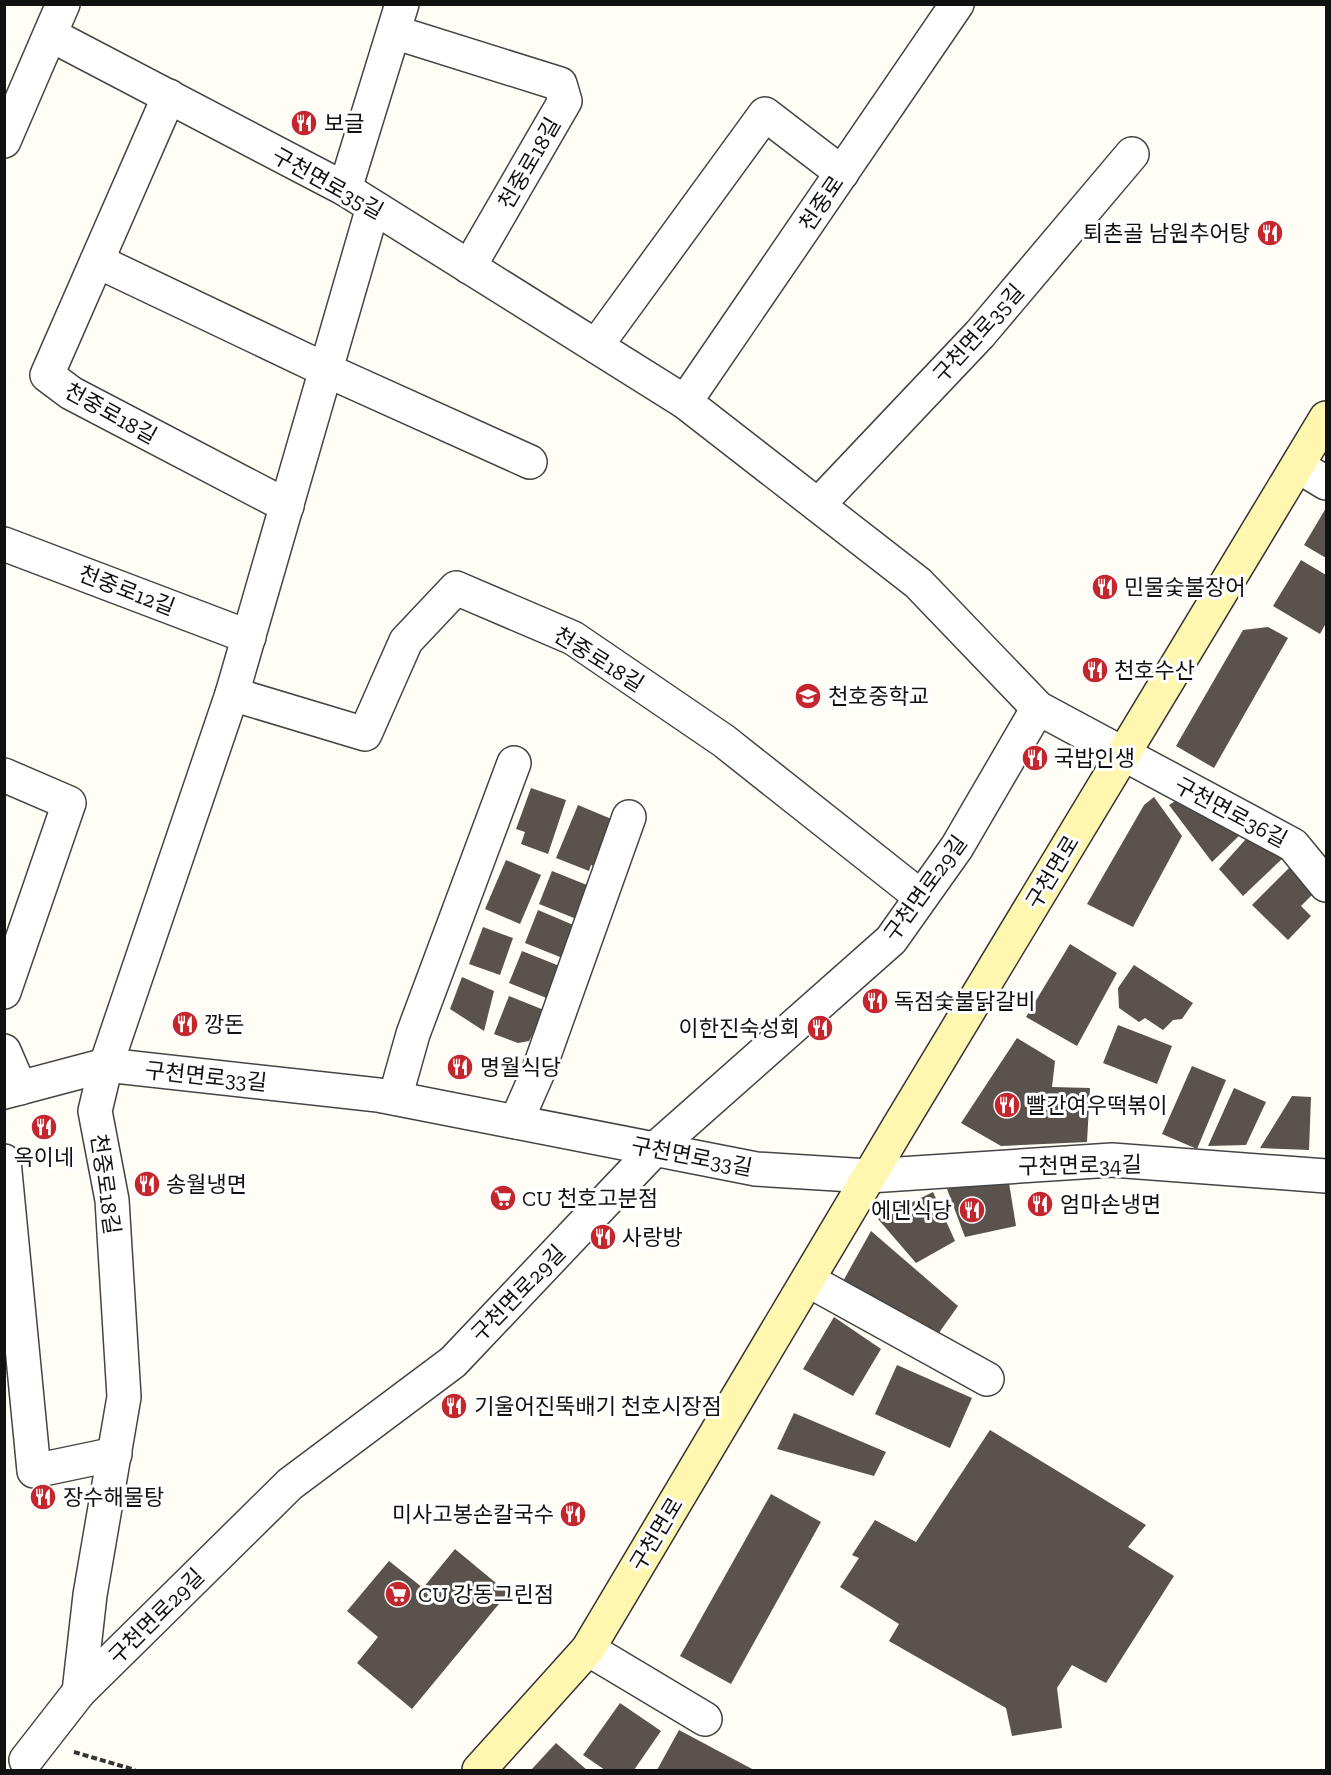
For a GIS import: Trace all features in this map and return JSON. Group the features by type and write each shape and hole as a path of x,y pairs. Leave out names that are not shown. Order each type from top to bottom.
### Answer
{"main road":[{"name":"구천면로","path":"479,1770 588,1649 869,1176 1326,418"}],"street":[{"path":"4,141 63,4"},
{"name":"천중로","path":"685,402 957,4"},
{"name":"천중로18길","path":"345,189 398,18 560,84 565,101 468,267"},
{"name":"구천면로35길","path":"51,35 345,189 685,402 918,583 1038,708 1123,754"},
{"name":"천중로18길","path":"169,96 47,375 71,393 287,506"},
{"path":"596,346 765,114 842,173"},
{"name":"구천면로35길","path":"818,505 980,334 1132,154"},
{"name":"천중로18길","path":"79,1692 90,1595 124,1397 111,1200 95,1111 106,1065 232,694 374,207"},
{"path":"97,261 326,370 530,462"},
{"path":"1298,466 1326,483"},
{"name":"천중로12길","path":"4,544 249,637"},
{"name":"천중로18길","path":"232,694 365,734 406,641 456,588 573,638 724,741 921,897"},
{"name":"구천면로29길","path":"26,1760 79,1692 290,1484 453,1362 656,1149 891,940 957,847 1038,708"},
{"name":"구천면로36길","path":"1123,754 1293,845 1326,885"},
{"path":"395,1098 413,1034 514,764"},
{"path":"4,775 69,802 4,992"},
{"path":"516,1122 538,1072 629,817"},
{"name":"구천면로33길","path":"4,1051 12,1090 106,1065 395,1098 756,1169 869,1176"},
{"name":"구천면로34길","path":"869,1176 1112,1160 1326,1176"},
{"path":"4,1161 34,1471 115,1454"},
{"path":"808,1280 987,1379"},
{"path":"588,1649 705,1719"}],"building":[{"path":"1326,508 1326,558 1304,545"},
{"path":"1301,560 1326,575 1326,623 1320,634 1273,606"},
{"path":"1268,627 1288,638 1214,768 1176,746 1243,630"},
{"path":"531,788 566,800 548,854 521,844 525,832 516,829"},
{"path":"1183,796 1243,832 1212,862 1169,805"},
{"path":"1154,797 1182,836 1133,927 1087,904 1144,805"},
{"path":"578,805 621,823 601,869 591,865 589,871 556,858"},
{"path":"1246,839 1283,858 1243,896 1219,869"},
{"path":"506,860 541,875 520,924 485,909"},
{"path":"1293,864 1318,889 1301,906 1311,916 1288,940 1252,905"},
{"path":"552,871 592,887 579,920 539,904"},
{"path":"538,910 578,927 565,959 525,943"},
{"path":"483,927 513,938 500,975 469,964"},
{"path":"1070,944 1117,973 1077,1046 1026,1017"},
{"path":"522,951 562,967 549,999 509,983"},
{"path":"1134,965 1193,1003 1182,1019 1173,1020 1163,1030 1145,1018 1139,1022 1119,1008 1118,988"},
{"path":"462,977 494,991 484,1031 450,1009"},
{"path":"509,996 549,1012 542,1030 534,1032 529,1041 518,1043 494,1034"},
{"path":"1118,1025 1172,1046 1157,1084 1103,1063"},
{"path":"1017,1038 1055,1061 1052,1087 1090,1088 1087,1142 1001,1146 961,1123"},
{"path":"1192,1066 1226,1080 1197,1149 1162,1134"},
{"path":"1234,1088 1266,1102 1246,1145 1208,1146"},
{"path":"1292,1096 1311,1097 1309,1150 1260,1148"},
{"path":"1008,1177 1016,1226 965,1237 947,1189"},
{"path":"933,1192 955,1241 916,1263 878,1219"},
{"path":"871,1231 958,1306 936,1337 842,1283"},
{"path":"834,1317 881,1349 853,1396 803,1369"},
{"path":"897,1365 972,1398 950,1448 875,1414"},
{"path":"794,1413 886,1452 874,1476 777,1449"},
{"path":"990,1430 1146,1525 1128,1547 1174,1576 1106,1683 1072,1665 1057,1688 1062,1728 1012,1736 1006,1708 889,1641 899,1624 840,1587 859,1558 852,1555 875,1520 916,1542"},
{"path":"771,1494 821,1522 731,1684 680,1656"},
{"path":"455,1549 508,1593 412,1709 357,1663 378,1637 347,1611 389,1561 423,1588"},
{"path":"620,1703 661,1731 634,1770 605,1770 583,1755"},
{"path":"679,1730 754,1770 657,1770"},
{"path":"556,1743 587,1770 531,1770"}],"place":[{"name":"보글","path":"304,123"},
{"name":"퇴촌골 남원추어탕","path":"1270,233"},
{"name":"민물숯불장어","path":"1105,587"},
{"name":"천호수산","path":"1095,670"},
{"name":"천호중학교","path":"808,696"},
{"name":"국밥인생","path":"1035,758"},
{"name":"독점숯불닭갈비","path":"875,1001"},
{"name":"깡돈","path":"185,1024"},
{"name":"이한진숙성회","path":"820,1028"},
{"name":"명월식당","path":"460,1067"},
{"name":"빨간여우떡볶이","path":"1007,1105"},
{"name":"옥이네","path":"44,1127"},
{"name":"송월냉면","path":"147,1184"},
{"name":"CU 천호고분점","path":"503,1198"},
{"name":"엄마손냉면","path":"1040,1204"},
{"name":"에덴식당","path":"972,1210"},
{"name":"사랑방","path":"603,1237"},
{"name":"기울어진뚝배기 천호시장점","path":"454,1406"},
{"name":"장수해물탕","path":"43,1497"},
{"name":"미사고봉손칼국수","path":"573,1514"},
{"name":"CU 강동그린점","path":"398,1594"}]}
